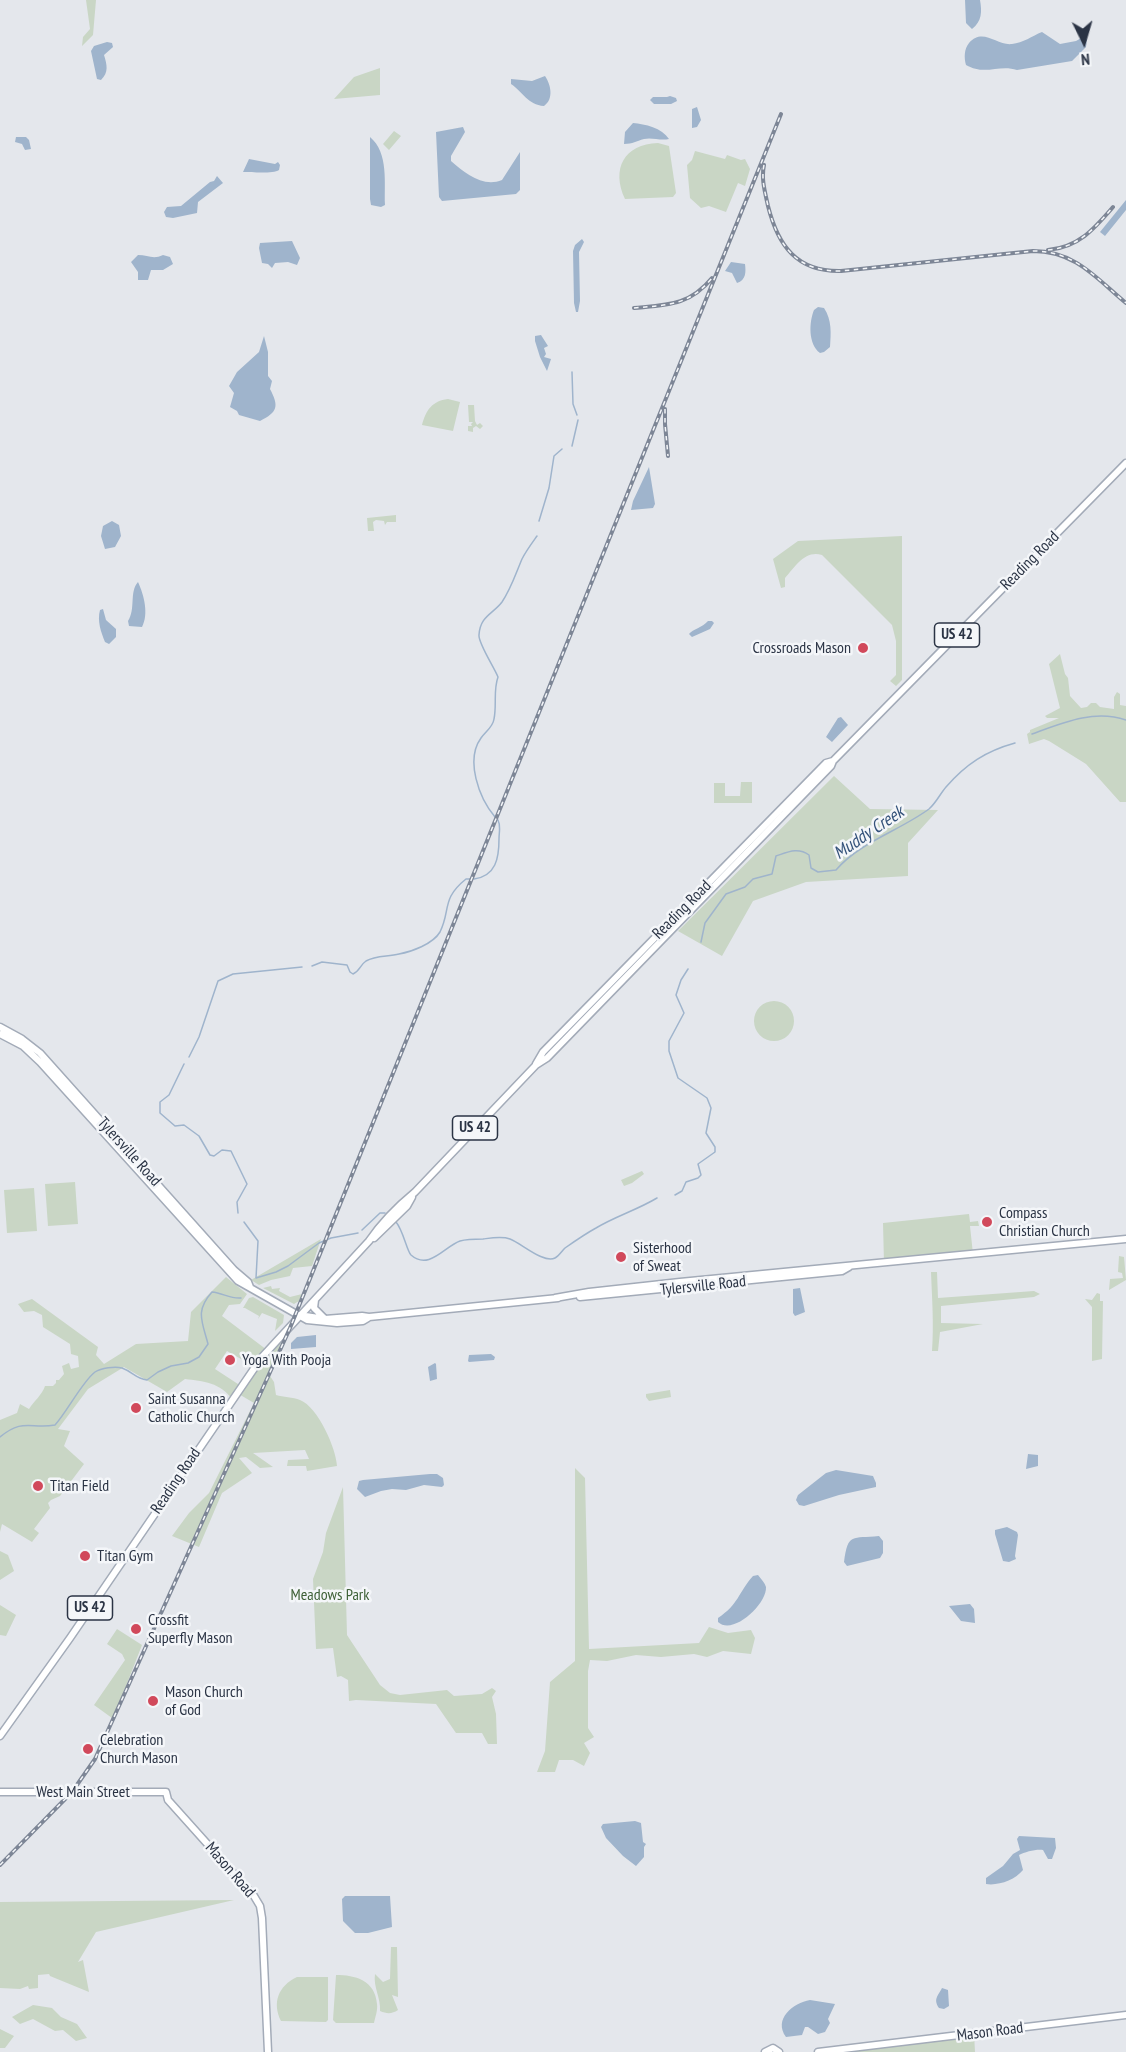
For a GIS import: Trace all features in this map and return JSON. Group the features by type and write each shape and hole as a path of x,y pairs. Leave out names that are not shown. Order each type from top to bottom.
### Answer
{"main road":[{"name":"Reading Road","path":"0,1736 68,1641 262,1357 299,1315 369,1241 376,1230 536,1065 543,1052 826,763 832,761 1126,463"},
{"name":"Tylersville Road","path":"0,1027 22,1039 40,1053 248,1282 250,1287"},
{"name":"Tylersville Road","path":"0,1034 34,1056 230,1274 243,1285 307,1320 327,1323 363,1321 369,1317"},
{"name":"Tylersville Road","path":"299,1315 325,1319 369,1317 841,1266 1126,1239"},
{"path":"315,1298 314,1308 319,1316 325,1319"},
{"name":"West Main Street","path":"0,1792 166,1792"},
{"name":"Mason Road","path":"166,1792 168,1800 243,1883 260,1906 266,2052"},
{"name":"Mason Road","path":"818,2052 1126,2015"},
{"path":"765,2052 771,2048 780,2052"}],"green space":[{"path":"86,0 96,0 93,35 82,46 83,37 90,29"},
{"path":"380,68 380,95 334,99 354,77"},
{"path":"394,131 401,136 389,150 383,144"},
{"path":"658,143 669,146 676,193 673,197 625,199 619,178 624,160 637,148 646,144"},
{"path":"695,151 725,159 727,155 741,160 745,159 750,169 745,186 738,183 726,212 709,206 701,208 690,198 687,165 692,160"},
{"path":"448,399 460,402 453,431 422,425 430,407"},
{"path":"468,405 474,405 475,421 477,425 480,423 483,426 480,429 476,426 473,432 468,431 468,426 472,426 473,422 469,422"},
{"path":"396,515 396,522 387,522 385,525 384,521 376,520 373,522 374,531 368,531 367,518"},
{"path":"902,536 902,680 896,686 890,681 896,675 896,641 892,625 822,555 811,555 801,560 785,578 785,587 781,588 773,559 798,541"},
{"path":"1060,654 1068,678 1070,696 1081,708 1096,703 1100,707 1114,709 1114,697 1117,692 1120,694 1120,705 1126,706 1126,802 1120,802 1086,764 1049,741 1044,739 1029,744 1027,734 1030,730 1059,718 1045,716 1060,708 1049,664"},
{"path":"834,776 870,809 938,810 908,843 908,876 806,882 753,901 722,956 678,931"},
{"path":"741,782 752,782 752,803 714,803 714,783 725,783 725,796 740,796"},
{"path":"774,1001 788,1007 794,1021 788,1035 774,1041 760,1035 754,1021 760,1007"},
{"path":"642,1171 644,1174 624,1186 621,1180"},
{"path":"75,1182 78,1224 48,1226 45,1184"},
{"path":"34,1188 37,1231 7,1233 4,1190"},
{"path":"969,1214 970,1222 978,1221 979,1226 970,1226 973,1254 884,1263 883,1223"},
{"path":"321,1239 312,1266 293,1268 290,1276 259,1285 251,1280"},
{"path":"1119,1256 1124,1257 1126,1280 1109,1290 1110,1279 1123,1278 1122,1273 1118,1272"},
{"path":"931,1272 937,1272 938,1298 1034,1291 1040,1294 1034,1297 941,1306 941,1323 983,1324 940,1332 938,1351 932,1351"},
{"path":"226,1277 247,1294 240,1304 229,1305 222,1316 267,1350 279,1336 282,1341 268,1373 274,1382 276,1395 294,1398 307,1404 330,1439 337,1466 307,1471 306,1466 287,1466 288,1460 309,1459 305,1450 253,1453 273,1467 260,1468 246,1457 239,1458 252,1473 222,1493 199,1547 172,1536 189,1513 209,1493 254,1403 237,1393 232,1399 217,1386 185,1379 167,1392 124,1367 88,1389 58,1429 70,1431 64,1446 84,1464 60,1496 48,1503 50,1508 34,1529 39,1533 32,1542 2,1524 0,1532 0,1420 17,1413 20,1404 29,1409 45,1386 53,1386 56,1380 64,1374 62,1366 69,1363 71,1369 79,1367 78,1356 71,1354 70,1344 43,1327 42,1315 34,1311 24,1312 18,1304 32,1299 98,1347 96,1355 104,1364 136,1344 188,1341 191,1312","holes":["227,1351 255,1367 241,1386 215,1369"]},
{"path":"271,1286 272,1289 280,1288 279,1291 290,1297 302,1294 299,1301 294,1304 263,1288"},
{"path":"1097,1293 1100,1294 1100,1301 1103,1301 1102,1359 1092,1361 1092,1307 1085,1299 1092,1300"},
{"path":"253,1297 284,1315 283,1323 275,1331 277,1319 262,1313 258,1319 259,1316 243,1308 249,1298"},
{"path":"670,1390 671,1397 649,1401 646,1397 646,1394"},
{"path":"575,1468 585,1478 589,1649 699,1643 709,1627 728,1633 751,1630 755,1638 751,1654 723,1651 707,1657 694,1654 661,1657 636,1655 607,1661 590,1660 588,1728 594,1737 584,1743 590,1753 584,1766 573,1760 559,1760 555,1772 537,1772 545,1751 550,1682 575,1661"},
{"name":"Meadows Park","path":"343,1487 347,1635 380,1685 390,1693 400,1695 447,1690 454,1696 482,1694 492,1688 496,1691 492,1697 496,1714 497,1744 488,1744 482,1733 456,1733 436,1704 349,1701 348,1680 341,1676 337,1677 333,1648 316,1649 313,1579 323,1552 326,1533"},
{"path":"0,1551 8,1555 14,1571 0,1580"},
{"path":"0,1605 16,1615 6,1636 0,1635"},
{"path":"117,1629 142,1645 112,1718 94,1705 125,1660 122,1654 107,1644"},
{"path":"234,1900 96,1932 78,1962 83,1960 89,1992 49,1974 38,1975 38,1988 29,1989 28,1986 20,1989 0,1988 0,1902"},
{"path":"391,1947 397,1947 398,1997 392,1995 398,2010 387,2013 380,2011 375,1974 383,1982 390,1979"},
{"path":"336,1975 357,1978 372,1989 377,2006 374,2023 336,2023 333,2020"},
{"path":"297,1977 328,1977 328,2020 326,2022 281,2021 277,2008 278,1996 285,1985"},
{"path":"33,2005 52,2008 61,2017 77,2024 87,2038 76,2041 63,2030 55,2031 33,2019 20,2024 12,2017"},
{"path":"0,2029 14,2036 5,2048 0,2048"},
{"path":"974,2033 975,2052 826,2052"}],"water":[{"path":"965,0 980,0 981,16 972,29 966,23"},
{"path":"1042,32 1060,44 1083,37 1087,39 1086,47 1072,61 1017,70 1004,68 979,70 966,65 966,48 974,39 985,37 1012,44"},
{"path":"107,42 112,43 113,47 104,55 107,68 101,80 97,79 91,51 94,46"},
{"path":"545,76 550,92 549,100 544,106 530,101 511,84 511,79 532,81"},
{"path":"653,97 676,98 677,101 671,104 654,104 650,100"},
{"path":"697,107 701,120 697,127 692,128 692,109"},
{"path":"633,123 658,129 669,139 647,139 624,144 625,132"},
{"path":"463,127 465,132 451,156 451,161 481,181 495,182 502,180 520,152 520,190 516,194 442,201 439,197 436,132"},
{"path":"16,137 26,137 31,149 25,150 22,144 15,142"},
{"path":"370,137 380,151 383,160 385,205 381,207 371,205 370,199"},
{"path":"249,159 275,164 278,162 279,170 243,172"},
{"path":"217,176 223,183 198,202 197,213 173,218 166,217 164,212 167,207 181,206 214,181"},
{"path":"1126,200 1126,210 1105,236 1100,232"},
{"path":"582,239 584,242 579,252 580,301 578,312 576,312 573,251 575,245"},
{"path":"292,241 300,258 297,265 288,262 275,263 272,268 262,263 260,243"},
{"path":"138,255 153,257 163,255 170,257 173,264 163,270 151,270 148,280 138,280 138,272 131,262"},
{"path":"731,262 745,264 744,278 740,282 737,283 732,273 725,271"},
{"path":"818,307 824,308 827,313 831,332 830,347 820,353 813,344 811,333 812,315"},
{"path":"541,335 548,346 544,348 546,354 544,357 551,359 547,371 535,341 535,336"},
{"path":"264,336 268,352 268,376 272,381 270,389 276,404 270,415 260,421 239,415 230,407 234,393 229,386 237,372 259,352"},
{"path":"649,467 655,504 653,508 631,510 633,501"},
{"path":"112,521 119,525 121,536 115,547 105,549 101,536 103,526"},
{"path":"138,582 145,604 142,627 129,626 128,621 132,611 135,586"},
{"path":"103,609 106,620 116,629 116,637 109,644 105,642 100,626 99,614"},
{"path":"708,621 714,623 710,629 692,637 689,634 703,625"},
{"path":"841,717 848,725 832,742 826,737"},
{"path":"800,1288 805,1312 795,1316 793,1289"},
{"path":"316,1335 316,1347 291,1349 291,1343 297,1337"},
{"path":"491,1354 495,1357 494,1360 468,1361 469,1355"},
{"path":"435,1363 437,1379 430,1381 428,1367"},
{"path":"1028,1454 1038,1455 1038,1466 1026,1469"},
{"path":"836,1470 873,1476 876,1487 804,1506 799,1505 796,1500 798,1495 826,1473"},
{"path":"437,1474 443,1478 444,1485 442,1487 424,1485 406,1490 392,1489 365,1497 357,1489 359,1481 363,1480"},
{"path":"1007,1527 1017,1532 1018,1535 1016,1559 1009,1562 1003,1561 995,1534 995,1530"},
{"path":"879,1536 883,1541 883,1553 880,1558 847,1566 844,1562 850,1541"},
{"path":"758,1575 766,1587 761,1602 740,1622 724,1625 718,1622 718,1618 734,1603 753,1576"},
{"path":"970,1604 974,1609 975,1623 961,1621 949,1606"},
{"path":"635,1821 641,1823 643,1842 646,1844 644,1857 636,1866 606,1838 601,1827 603,1824"},
{"path":"1019,1836 1055,1838 1056,1848 1052,1859 1048,1859 1043,1850 1021,1854 1019,1855 1023,1870 1020,1874 1006,1882 986,1884 986,1878 1020,1850 1017,1839"},
{"path":"345,1896 390,1896 392,1927 368,1933 355,1933 343,1921 342,1899"},
{"path":"942,1988 948,1990 949,2006 944,2009 939,2008 936,2002"},
{"path":"810,2000 835,2004 825,2032 818,2034 805,2027 802,2035 786,2037 782,2024 783,2018 792,2008"}],"waterway":[{"name":"Muddy Creek","path":"572,372 573,404 577,415"},
{"name":"Muddy Creek","path":"572,446 578,420"},
{"name":"Muddy Creek","path":"539,521 549,488 554,456 562,449"},
{"name":"Muddy Creek","path":"495,817 479,789 474,768 476,747 493,722 498,677 481,644 479,635 484,619 505,597 522,559 537,536"},
{"name":"Muddy Creek","path":"1032,734 1066,722 1090,717 1102,716 1126,720"},
{"name":"Muddy Creek","path":"701,942 705,923 726,894 745,887 753,879 772,874 776,856 801,851 809,855 811,868 818,872 836,870 868,844 929,809 946,787 969,765 986,754 1015,743"},
{"name":"Muddy Creek","path":"474,879 487,874 495,865 499,846 498,820"},
{"name":"Muddy Creek","path":"312,966 322,962 347,965 353,974 370,959 404,953 427,944 440,932 453,893 466,879 470,879"},
{"name":"Muddy Creek","path":"189,1057 199,1037 218,981 233,974 302,967"},
{"name":"Muddy Creek","path":"675,1195 682,1191 686,1182 701,1175 698,1164 715,1152 715,1147 706,1133 711,1108 707,1098 678,1078 669,1051 669,1041 684,1013 676,995 688,969"},
{"name":"Muddy Creek","path":"184,1064 169,1095 160,1102 160,1113 175,1126 184,1125 199,1136 210,1155 214,1156 222,1150 231,1151 247,1184 237,1202 238,1213"},
{"name":"Muddy Creek","path":"396,1222 409,1253 418,1259 430,1259 460,1241 500,1237 510,1239 539,1256 550,1259 592,1230 657,1198"},
{"name":"Muddy Creek","path":"362,1230 380,1213 385,1213"},
{"name":"Muddy Creek","path":"244,1222 258,1241 256,1278 288,1266 319,1243 331,1238 358,1233"},
{"name":"Muddy Creek","path":"0,1437 21,1426 55,1425 95,1372 119,1367 147,1380 171,1366 188,1363 199,1357 208,1344 201,1316 207,1299 212,1292 241,1298"}],"railway":[{"path":"0,1865 72,1792 95,1759 290,1328 781,114"},
{"path":"764,165 765,191 777,233 792,254 812,267 841,271 1033,251 1048,252 1073,261 1084,268 1126,303"},
{"path":"1048,250 1069,245 1085,236 1113,207"},
{"path":"634,308 667,305 686,299 712,278"},
{"path":"665,409 668,456"}],"place":[{"name":"Crossroads Mason","path":"863,648"},
{"name":"Compass Christian Church","path":"987,1222"},
{"name":"Sisterhood of Sweat","path":"621,1257"},
{"name":"Yoga With Pooja","path":"230,1360"},
{"name":"Saint Susanna Catholic Church","path":"136,1408"},
{"name":"Titan Field","path":"38,1486"},
{"name":"Titan Gym","path":"85,1556"},
{"name":"Crossfit Superfly Mason","path":"136,1629"},
{"name":"Mason Church of God","path":"153,1701"},
{"name":"Celebration Church Mason","path":"88,1749"}]}
